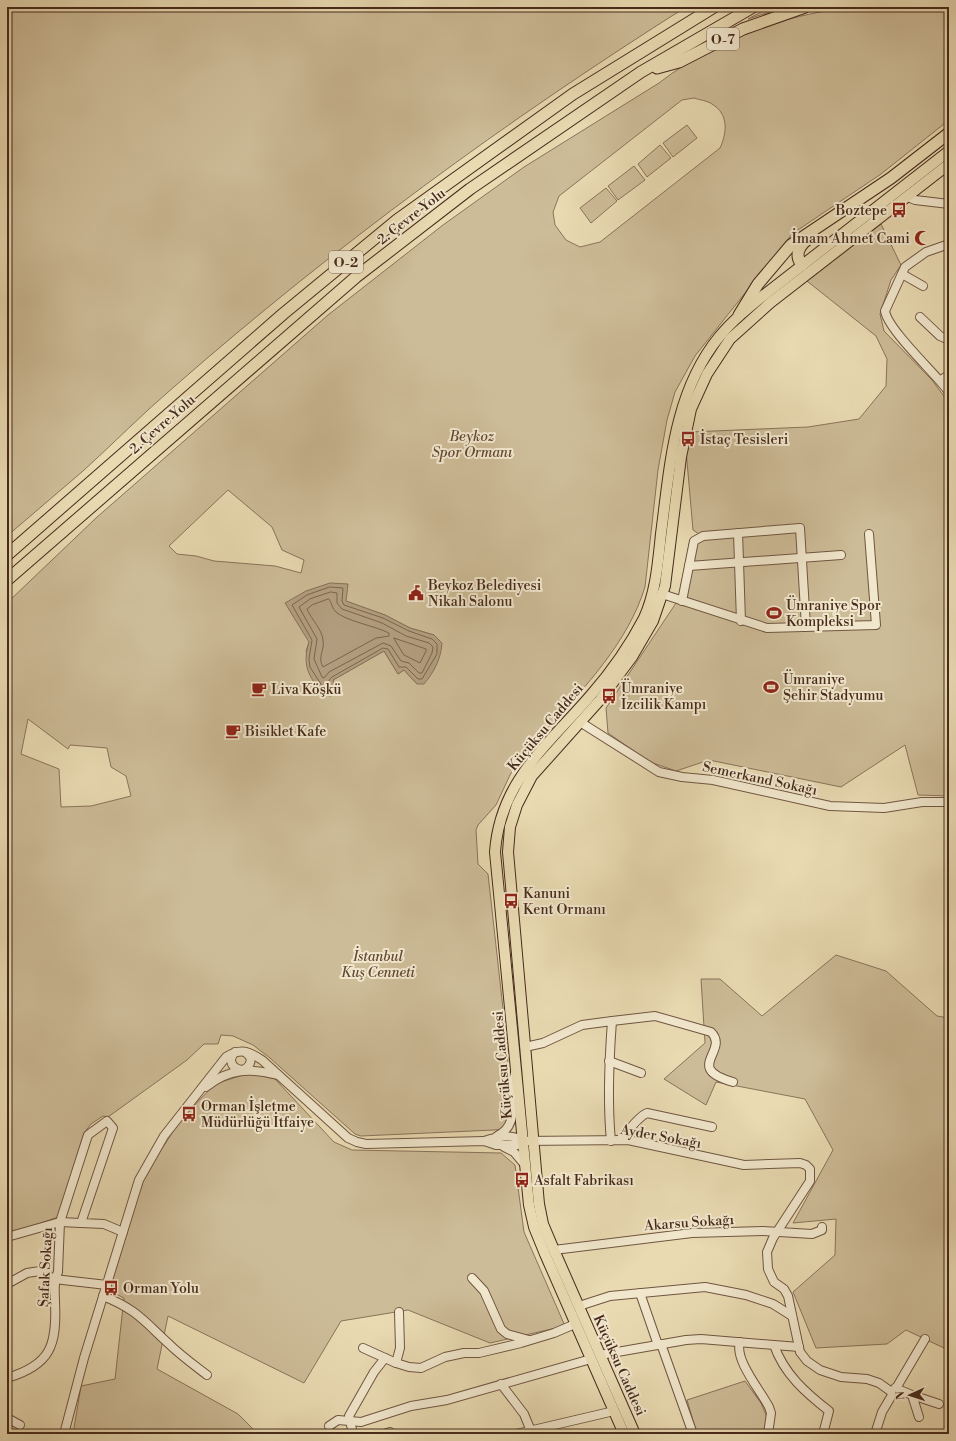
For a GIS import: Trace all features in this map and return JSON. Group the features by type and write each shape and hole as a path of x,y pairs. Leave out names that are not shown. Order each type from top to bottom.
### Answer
{"highway":[{"name":"2. Çevre Yolu","path":"7,555 283,314 397,220 573,94 714,7"},
{"name":"2. Çevre Yolu","path":"7,580 271,349 356,277 470,189 641,72 753,7"},
{"name":"O-7","path":"641,72 679,62 743,29 805,7"},
{"path":"802,265 798,260 799,248 805,241 858,200 949,134"},
{"path":"739,315 758,284 791,245 858,200"}],"main road":[{"name":"Küçüksu Caddesi","path":"635,1434 596,1357 574,1308 534,1227 529,1205 526,1166 528,1140 525,1047 516,1006 495,852 499,823 507,800 524,771 538,762 576,719 592,693 624,651 657,593 671,455 682,406 691,398 730,339 770,303 815,270 905,193 949,151"},
{"name":"Küçüksu Caddesi","path":"691,398 697,369 719,337 739,315 860,220 949,164"},
{"path":"802,265 815,270"},
{"name":"Küçüksu Caddesi","path":"516,1006 517,1069 529,1146 532,1185 538,1192 543,1224 554,1250 574,1308"},
{"name":"Küçüksu Caddesi","path":"596,1357 614,1411 624,1434"}],"street":[{"path":"905,193 915,200 949,204"},
{"path":"949,244 926,252 906,267 885,311 886,317 895,329 941,380 949,392"},
{"path":"902,274 923,286"},
{"path":"920,317 940,336 949,340"},
{"path":"941,380 949,375"},
{"path":"682,601 694,542 703,536 800,528 806,627"},
{"path":"738,533 741,621"},
{"path":"657,593 741,621 767,628 876,625 869,534"},
{"path":"689,566 841,555"},
{"name":"Semerkand Sokağı","path":"576,719 659,772 682,777 698,777 830,806 884,808 922,802 949,802"},
{"path":"525,1047 543,1043 582,1025 655,1016 711,1032 714,1035 716,1047 709,1064 711,1071 717,1077 733,1082"},
{"path":"611,1141 608,1112 609,1061 612,1021"},
{"path":"240,1051 231,1058 235,1068 279,1075"},
{"path":"197,1095 213,1081 226,1074 249,1066 250,1060 248,1054 240,1051"},
{"path":"64,1434 84,1358 139,1180 150,1158 164,1136 226,1057 240,1051 249,1052 262,1060 348,1138 357,1142 366,1144 496,1141 510,1149 526,1166"},
{"path":"609,1061 641,1074"},
{"path":"496,1141 510,1126 512,1119 512,1084 517,1069"},
{"path":"620,1140 629,1132 642,1115 647,1112 712,1127"},
{"name":"Şafak Sokağı","path":"7,1378 30,1370 46,1356 54,1343 56,1317 54,1279 58,1272 60,1222 88,1136 107,1121 113,1128 81,1223"},
{"name":"Ayder Sokağı","path":"496,1141 518,1145 528,1140 620,1140 657,1145 744,1165 806,1165 810,1169 810,1181 777,1233"},
{"path":"7,1237 60,1222 104,1224 123,1232"},
{"name":"Akarsu Sokağı","path":"554,1250 692,1233 763,1231 812,1234 822,1230 822,1227"},
{"path":"777,1233 767,1252 766,1260 774,1282 784,1289 788,1296 799,1347 806,1361 820,1370 841,1377 867,1379 894,1390 939,1404"},
{"path":"7,1284 27,1273 40,1270 54,1279 107,1285"},
{"path":"472,1278 484,1292 501,1329 507,1334 529,1340"},
{"path":"574,1308 610,1296 705,1287 727,1290 773,1304 792,1316"},
{"path":"640,1293 694,1434"},
{"path":"103,1296 137,1313 169,1345 207,1375"},
{"path":"396,1363 400,1348 399,1312"},
{"path":"363,1348 396,1363 409,1367 421,1368 445,1357 479,1352 554,1333 580,1321"},
{"path":"329,1426 338,1420 361,1422 411,1406 447,1400 596,1357 660,1345 701,1339 799,1347"},
{"path":"875,1434 882,1412 925,1339"},
{"path":"740,1342 738,1348 741,1360 769,1407 771,1414 768,1434"},
{"path":"774,1346 785,1370 811,1397 829,1411 824,1434"},
{"path":"353,1434 349,1416 374,1372 385,1358"},
{"path":"501,1384 524,1414 531,1431"},
{"path":"912,1395 919,1417"},
{"path":"516,1434 614,1411"},
{"path":"7,1418 20,1425"}],"green space":[{"path":"7,7 686,7 553,94 423,186 360,234 236,334 163,396 83,471 7,536"},
{"path":"770,7 785,7 748,19"},
{"name":"Beykoz Spor Ormanı","path":"845,7 949,7 949,120 881,174 792,234 695,356 675,392 667,420 658,470 645,587 638,607 617,645 577,696 520,760 510,775 496,805 478,825 476,830 478,864 488,874 508,1053 506,1123 502,1129 361,1136 355,1134 270,1058 253,1045 233,1036 221,1035 218,1044 204,1044 187,1060 108,1117 103,1116 91,1124 84,1133 58,1217 7,1235 7,603 96,518 328,315 443,225 524,167 659,83 699,56 713,49 743,35 782,21","holes":["694,98 706,101 718,108 724,118 725,124 724,136 720,148 600,242 580,247 566,240 555,225 553,212 559,196 682,100","228,490 272,527 282,550 304,560 301,573 275,566 214,561 196,556 177,554 169,546","345,601 385,615 410,628 434,635 417,684 404,670 398,674 384,651 333,680 336,690 331,689 330,696 323,694 316,686 306,651 309,642","28,719 68,749 70,745 107,748 111,767 126,776 131,796 91,806 61,807 59,769 21,754"]},
{"path":"687,125 697,138 673,157 663,143"},
{"path":"660,145 671,158 647,177 638,164"},
{"path":"634,166 645,180 618,200 608,186"},
{"path":"606,188 617,201 591,223 580,208"},
{"name":"Ümraniye Spor Kompleksi","path":"881,224 901,265 891,280 880,314 884,331 932,380 949,403 949,796 918,795 905,745 841,787 709,760 676,771 650,762 608,733 606,708 678,600 690,540 699,534 693,530 686,450 690,432 808,427 859,419 886,386 887,359 876,336 807,281"},
{"path":"836,955 886,971 937,1016 949,1018 949,1384 946,1349 906,1330 887,1344 816,1348 793,1292 835,1255 836,1219 793,1223 833,1150 805,1099 716,1082 706,1105 664,1079 705,1043 701,979 720,979 762,1016"},
{"path":"249,1073 275,1079 334,1142 352,1150 501,1153 515,1165 524,1232 565,1326 490,1343 408,1310 341,1321 304,1383 168,1316 157,1369 238,1414 258,1434 73,1434 81,1386 115,1379 124,1298 106,1289 146,1173 182,1118 215,1084"},
{"path":"745,1381 761,1403 767,1417 764,1434 697,1434 687,1400"}],"water":[{"path":"330,583 348,584 346,601 385,615 410,628 434,635 442,643 436,665 424,684 417,684 404,670 398,674 384,651 333,680 337,690 331,689 331,696 323,694 310,676 306,664 309,642 285,603 306,591"}],"place":[{"name":"Boztepe","path":"899,210"},
{"name":"İmam Ahmet Cami","path":"922,238"},
{"name":"İstaç Tesisleri","path":"688,439"},
{"name":"Beykoz Belediyesi Nikah Salonu","path":"416,593"},
{"name":"Ümraniye Spor Kompleksi","path":"774,613"},
{"name":"Ümraniye Şehir Stadyumu","path":"771,687"},
{"name":"Liva Köşkü","path":"259,689"},
{"name":"Ümraniye İzcilik Kampı","path":"609,696"},
{"name":"Bisiklet Kafe","path":"233,731"},
{"name":"Kanuni Kent Ormanı","path":"511,901"},
{"name":"Orman İşletme Müdürlüğü İtfaiye","path":"189,1114"},
{"name":"Asfalt Fabrikası","path":"522,1180"},
{"name":"Orman Yolu","path":"111,1288"}],"park label":[{"name":"İstanbul Kuş Cenneti","path":"378,964"}]}
